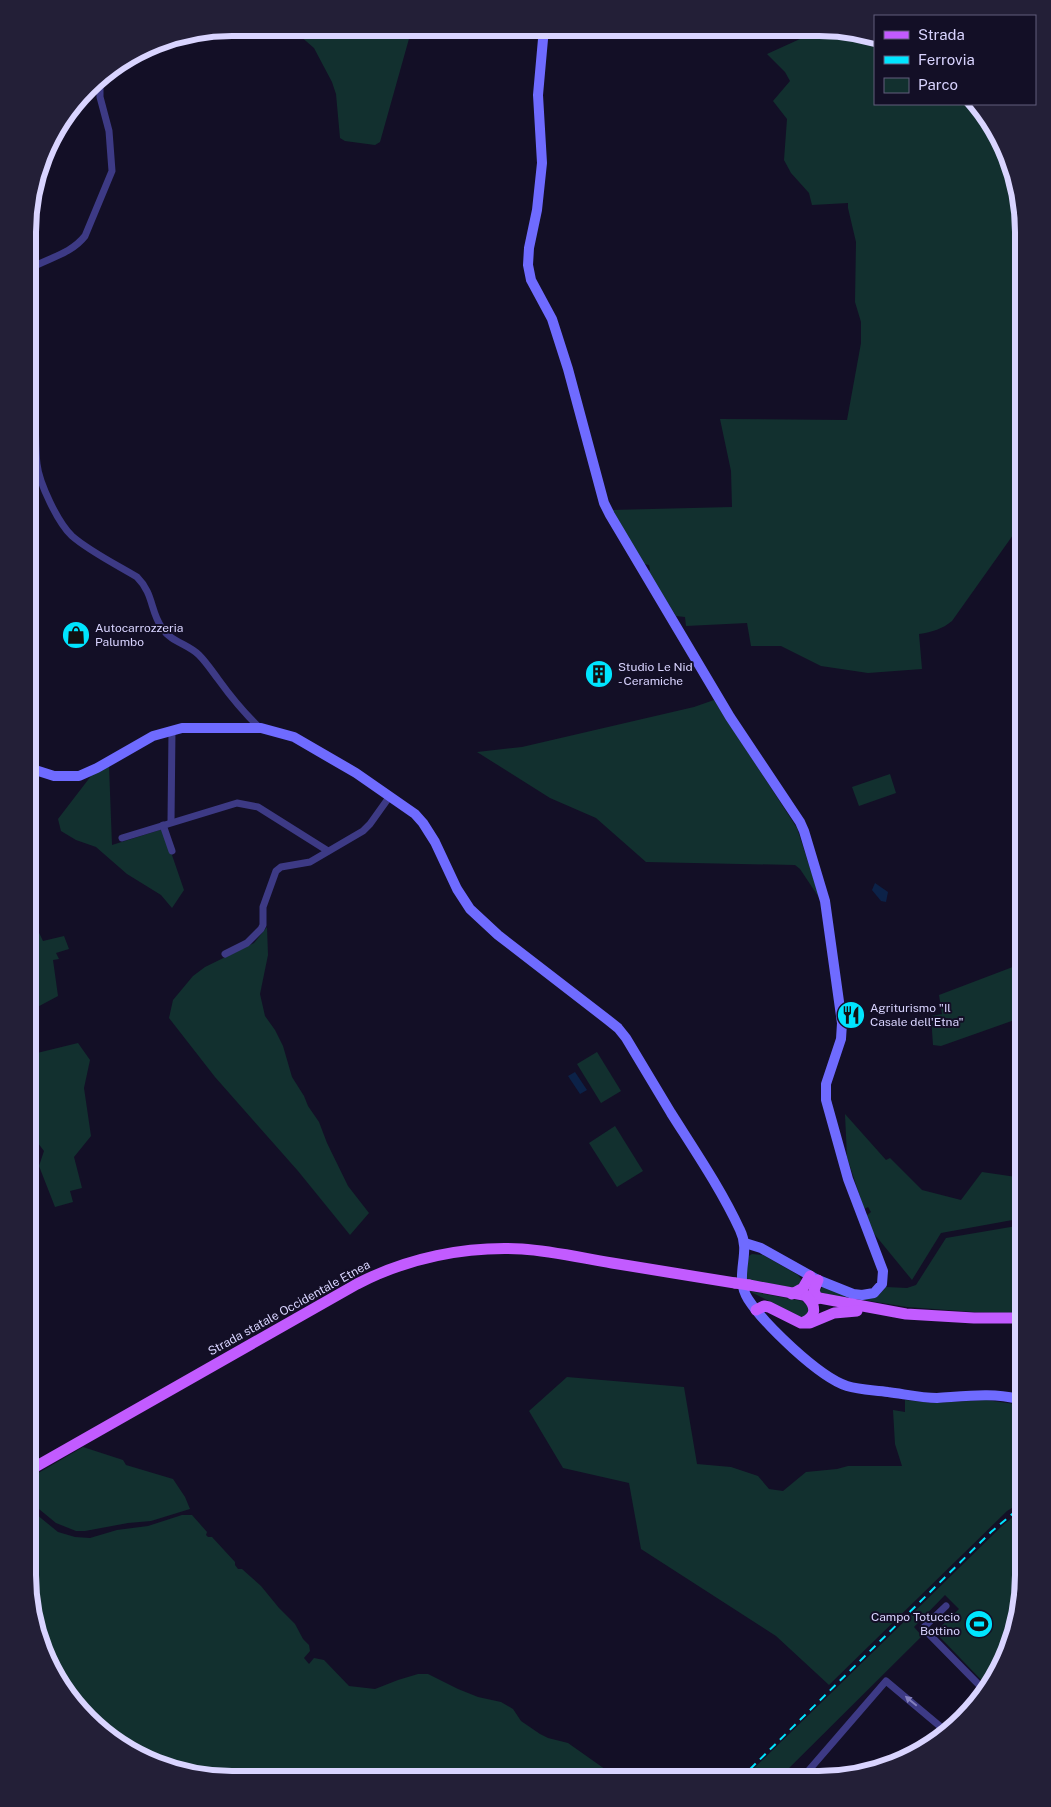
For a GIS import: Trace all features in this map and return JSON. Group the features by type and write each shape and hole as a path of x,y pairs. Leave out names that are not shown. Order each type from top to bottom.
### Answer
{"main road":[{"name":"Strada statale Occidentale Etnea","path":"36,1466 357,1284 381,1272 409,1262 471,1250 522,1249 792,1294"},
{"path":"792,1294 803,1288 814,1278"},
{"path":"801,1323 808,1320 814,1313 812,1298 814,1278"},
{"path":"792,1294 880,1310 938,1316 1015,1318"},
{"path":"756,1310 769,1306 801,1323 810,1323 842,1312 880,1310"}],"street":[{"path":"543,36 538,95 542,163 538,210 529,248 529,273 552,319 607,510 730,717 800,822 822,887 842,1023 841,1039 826,1084 826,1100 848,1179 881,1263 884,1278 878,1290 874,1293 862,1295 837,1289 761,1248 745,1243"},
{"path":"36,266 56,257 81,241 85,236 110,177 112,166 109,131 99,89"},
{"path":"36,416 37,466 45,492 66,530 142,582 150,596 158,623 165,633 198,654 243,712 261,728"},
{"path":"36,770 54,776 79,776 98,768 141,742 172,730 194,727 261,728 278,732 301,741 356,773 415,814 435,842 457,889 470,909 498,935 618,1028 626,1038 708,1171 741,1231 745,1243 741,1280 748,1298 756,1310 815,1367 831,1378 848,1386 929,1398 984,1394 1000,1394 1015,1398"},
{"path":"171,822 172,730"},
{"path":"225,954 247,943 261,929 263,925 263,907 276,871 281,867 310,862 362,831 370,824 390,796"},
{"path":"122,838 237,803 252,804 328,851"},
{"path":"163,825 172,850"},
{"path":"946,1606 923,1628 980,1686"},
{"path":"810,1771 809,1770 886,1681 941,1727"}],"green space":[{"path":"300,36 410,36 380,142 375,145 345,141 340,138 336,94 332,82 314,48"},
{"path":"807,36 845,38 874,44 874,105 968,105 982,123 995,145 1008,181 1013,206 1015,232 1015,532 952,621 937,630 919,634 922,669 868,673 821,666 781,646 751,646 747,623 686,626 685,617 676,616 648,571 650,570 649,565 644,564 611,510 732,507 731,471 720,419 847,420 861,343 861,322 855,302 856,242 848,203 812,205 809,193 791,173 784,160 787,119 773,101 790,81 785,72 767,54"},
{"path":"714,700 797,828 820,899 800,869 795,865 646,862 596,818 550,798 477,752 522,747 694,707"},
{"path":"109,766 112,845 163,829 184,890 172,908 161,895 127,874 96,847 76,840 61,831 58,819 91,776"},
{"path":"890,774 896,793 859,806 852,787"},
{"path":"36,927 43,941 64,936 69,949 56,953 59,959 53,960 58,996 36,1008"},
{"path":"267,927 268,955 260,994 265,1016 283,1046 292,1077 319,1122 348,1186 369,1213 350,1235 298,1171 215,1077 169,1018 173,1000 193,976 205,967 254,943"},
{"path":"1015,966 1015,1020 941,1046 933,1045 931,1016 942,1014 939,995"},
{"path":"78,1043 90,1060 84,1088 91,1136 74,1157 82,1188 70,1191 73,1202 55,1207 39,1166 44,1151 36,1140 36,1052 37,1053"},
{"path":"597,1052 621,1091 601,1103 577,1064"},
{"path":"845,1114 886,1160 890,1158 922,1190 961,1200 982,1172 1015,1177 1015,1219 941,1233 912,1280 871,1230 866,1216 871,1212 868,1207 864,1209 847,1157"},
{"path":"615,1126 643,1171 617,1187 589,1143"},
{"path":"1015,1226 1015,1313 907,1307 821,1293 820,1291 824,1287 873,1298 879,1295 886,1287 907,1288 916,1285 946,1238"},
{"path":"752,1254 763,1255 798,1275 801,1283 795,1288 745,1279 749,1256"},
{"path":"749,1291 802,1301 810,1307 805,1319"},
{"path":"567,1377 684,1387 697,1464 731,1467 758,1476 769,1489 783,1491 806,1472 848,1466 902,1466 895,1444 893,1410 905,1412 905,1400 933,1403 986,1400 1015,1404 1015,1506 1007,1511 829,1685 776,1636 641,1549 629,1483 563,1468 529,1411"},
{"path":"83,1447 123,1460 126,1465 173,1479 185,1497 190,1509 151,1521 76,1531 56,1523 36,1507 36,1474"},
{"path":"36,1514 58,1532 75,1537 90,1538 117,1530 148,1526 182,1515 192,1515 207,1532 206,1535 212,1537 235,1562 238,1569 242,1569 261,1586 295,1624 303,1639 309,1645 310,1651 304,1658 309,1664 314,1658 324,1660 349,1686 375,1689 418,1674 428,1674 478,1697 501,1702 513,1709 521,1721 540,1734 568,1743 608,1771 232,1771 194,1767 145,1751 123,1738 85,1704 69,1684 56,1662 43,1626 38,1601"},
{"path":"1015,1515 1013,1601 1008,1626 1000,1650 983,1682 935,1632 959,1609 945,1595 914,1627 922,1636 786,1771 751,1771"}],"water":[{"path":"875,883 888,892 886,902 881,901 872,890"},
{"path":"575,1072 587,1090 580,1094 568,1076"}],"railway":[{"path":"748,1771 991,1532 1015,1512"}],"place":[{"name":"Autocarrozzeria Palumbo","path":"76,635"},
{"name":"Studio Le Nid - Ceramiche","path":"599,674"},
{"name":"Agriturismo \"Il Casale dell'Etna\"","path":"851,1015"},
{"name":"Campo Totuccio Bottino","path":"979,1624"}]}
